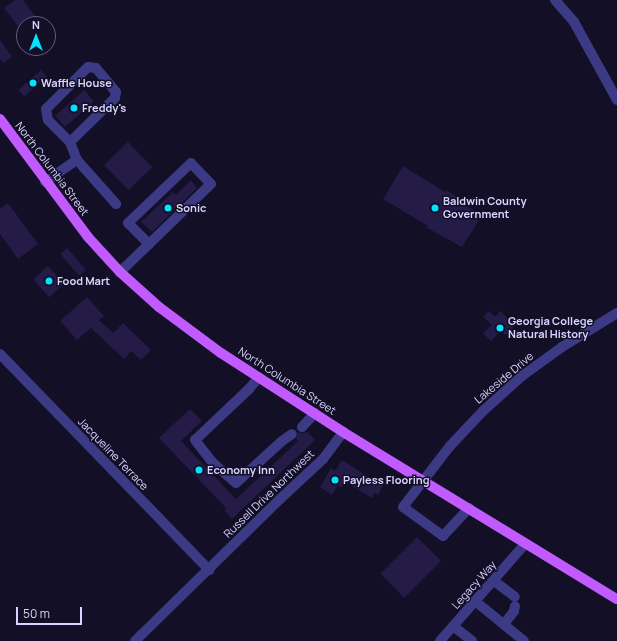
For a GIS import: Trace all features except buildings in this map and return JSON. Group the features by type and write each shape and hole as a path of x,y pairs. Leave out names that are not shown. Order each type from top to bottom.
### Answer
{"main road":[{"name":"North Columbia Street","path":"0,119 45,182 88,238 120,272 159,307 221,353 343,432 617,599"}],"street":[{"path":"555,0 574,22 617,100"},
{"path":"70,142 115,98 116,92 96,68 88,68 46,109 48,120 70,142 76,160 116,204"},
{"path":"45,182 76,160"},
{"path":"120,272 149,244 211,184 191,163 128,223 149,244"},
{"name":"Lakeside Drive","path":"468,508 443,536 403,507 450,446 483,410 522,376 562,348 617,313"},
{"name":"Jacqueline Terrace","path":"0,354 208,570"},
{"path":"259,377 249,389 195,440 213,463 236,483 282,441 292,434"},
{"path":"302,427 315,413"},
{"name":"Russell Drive Northwest","path":"135,641 323,459 343,432"},
{"name":"Legacy Way","path":"440,641 525,544"},
{"path":"494,580 515,602 514,611 504,624"},
{"path":"475,601 524,641"},
{"path":"453,626 472,641"}],"place":[{"name":"Waffle House","path":"33,83"},
{"name":"Freddy's","path":"74,108"},
{"name":"Sonic","path":"168,208"},
{"name":"Baldwin County Government","path":"435,208"},
{"name":"Food Mart","path":"49,281"},
{"name":"Georgia College Natural History","path":"500,328"},
{"name":"Economy Inn","path":"199,470"},
{"name":"Payless Flooring","path":"335,480"}]}
